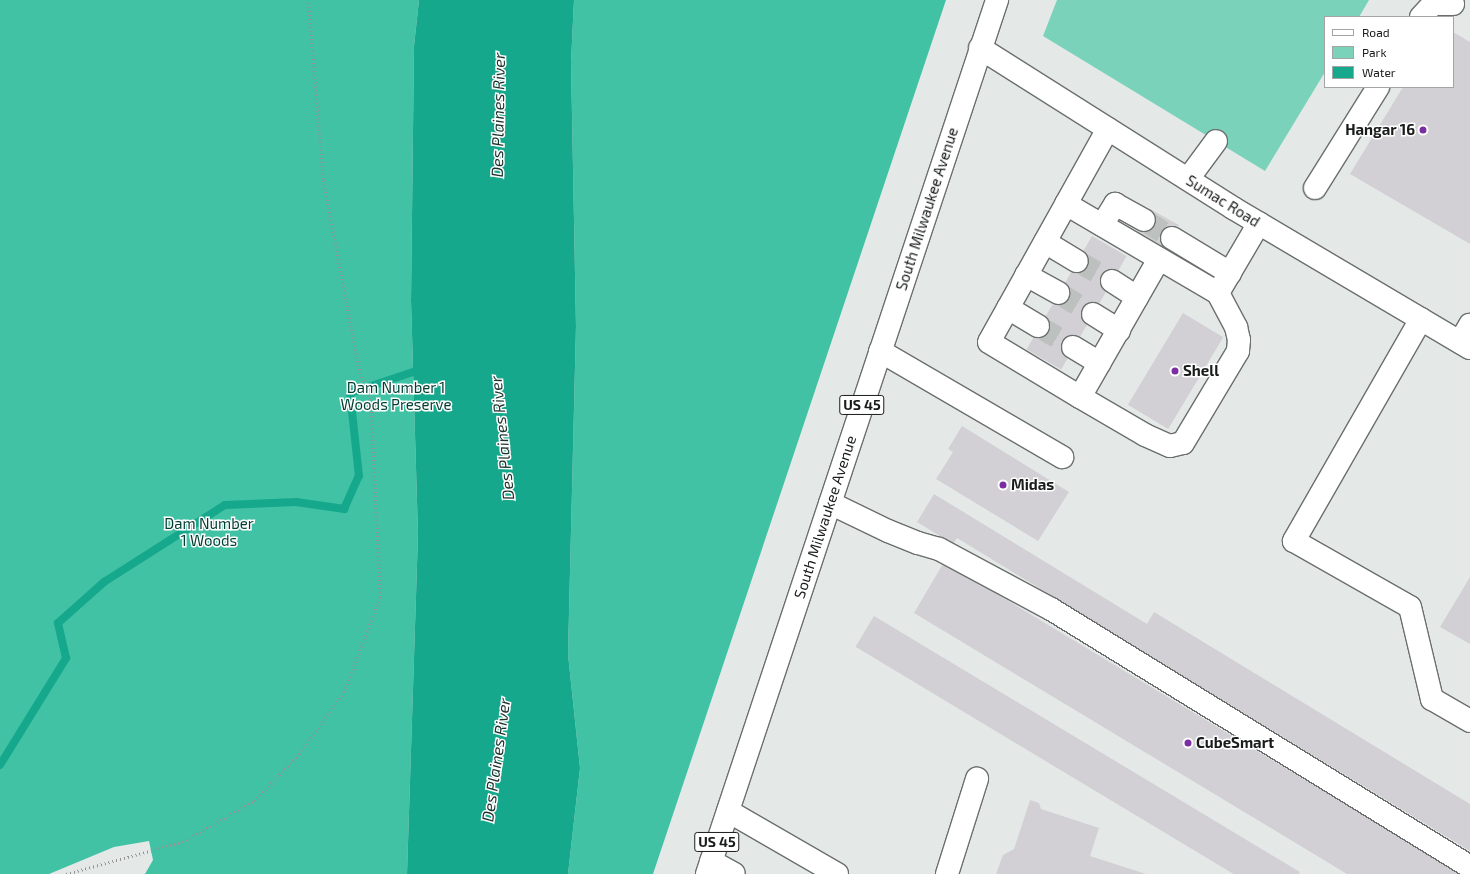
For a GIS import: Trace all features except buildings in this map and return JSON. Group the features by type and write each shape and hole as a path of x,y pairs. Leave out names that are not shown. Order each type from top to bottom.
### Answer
{"main road":[{"name":"South Milwaukee Avenue","path":"709,868 997,0"},
{"path":"1422,16 1433,4 1453,4"},
{"name":"Sumac Road","path":"980,48 1259,223 1421,319 1467,338"},
{"path":"1316,188 1377,88"},
{"path":"1066,204 1218,293 1236,328 1239,340 1238,351 1183,443 1170,446 1120,421 989,342 1026,275 1108,129"},
{"path":"1188,179 1216,141"},
{"path":"1102,225 1114,204 1144,220"},
{"path":"1218,293 1259,223"},
{"path":"1172,238 1230,273"},
{"path":"1045,242 1077,261"},
{"path":"1080,397 1159,259"},
{"path":"1026,275 1058,293"},
{"path":"1112,281 1137,297"},
{"path":"1008,308 1038,326"},
{"path":"1093,314 1119,330"},
{"path":"1421,319 1294,541 1410,607 1432,699 1470,721"},
{"path":"1073,347 1100,363"},
{"path":"880,351 1062,457"},
{"path":"830,503 888,531 938,549 1051,609 1470,867"},
{"path":"947,874 977,779"},
{"path":"728,811 837,874"},
{"path":"709,868 734,874"}],"path":[{"path":"66,874 182,842 254,800 299,754 344,692 380,597 371,404 358,366 323,179 308,0"}],"green space":[{"name":"Dam Number 1 Woods","path":"0,0 419,0 414,46 411,301 418,534 407,874 145,874 153,860 149,841 114,847 49,874 0,874"},
{"path":"574,0 946,0 653,874 568,874 580,768 568,654 576,326 571,62"},
{"path":"1057,0 1369,0 1360,16 1324,16 1324,74 1265,171 1043,36"}],"water":[{"name":"Des Plaines River","path":"419,0 574,0 571,62 576,326 568,654 580,768 568,874 407,874 418,534 411,301 414,46"}],"waterway":[{"path":"0,765 66,658 58,623 104,582 225,505 296,502 344,509 359,476 350,393 422,369"}],"tunnel":[{"path":"1144,220 1172,238"},
{"path":"1077,261 1112,281"},
{"path":"1058,293 1093,314"},
{"path":"1038,326 1073,347"}],"place":[{"name":"Hangar 16","path":"1423,130"},
{"name":"Shell","path":"1175,371"},
{"name":"Midas","path":"1003,485"},
{"name":"CubeSmart","path":"1188,743"}],"park label":[{"name":"Dam Number 1 Woods Preserve","path":"396,396"}]}
